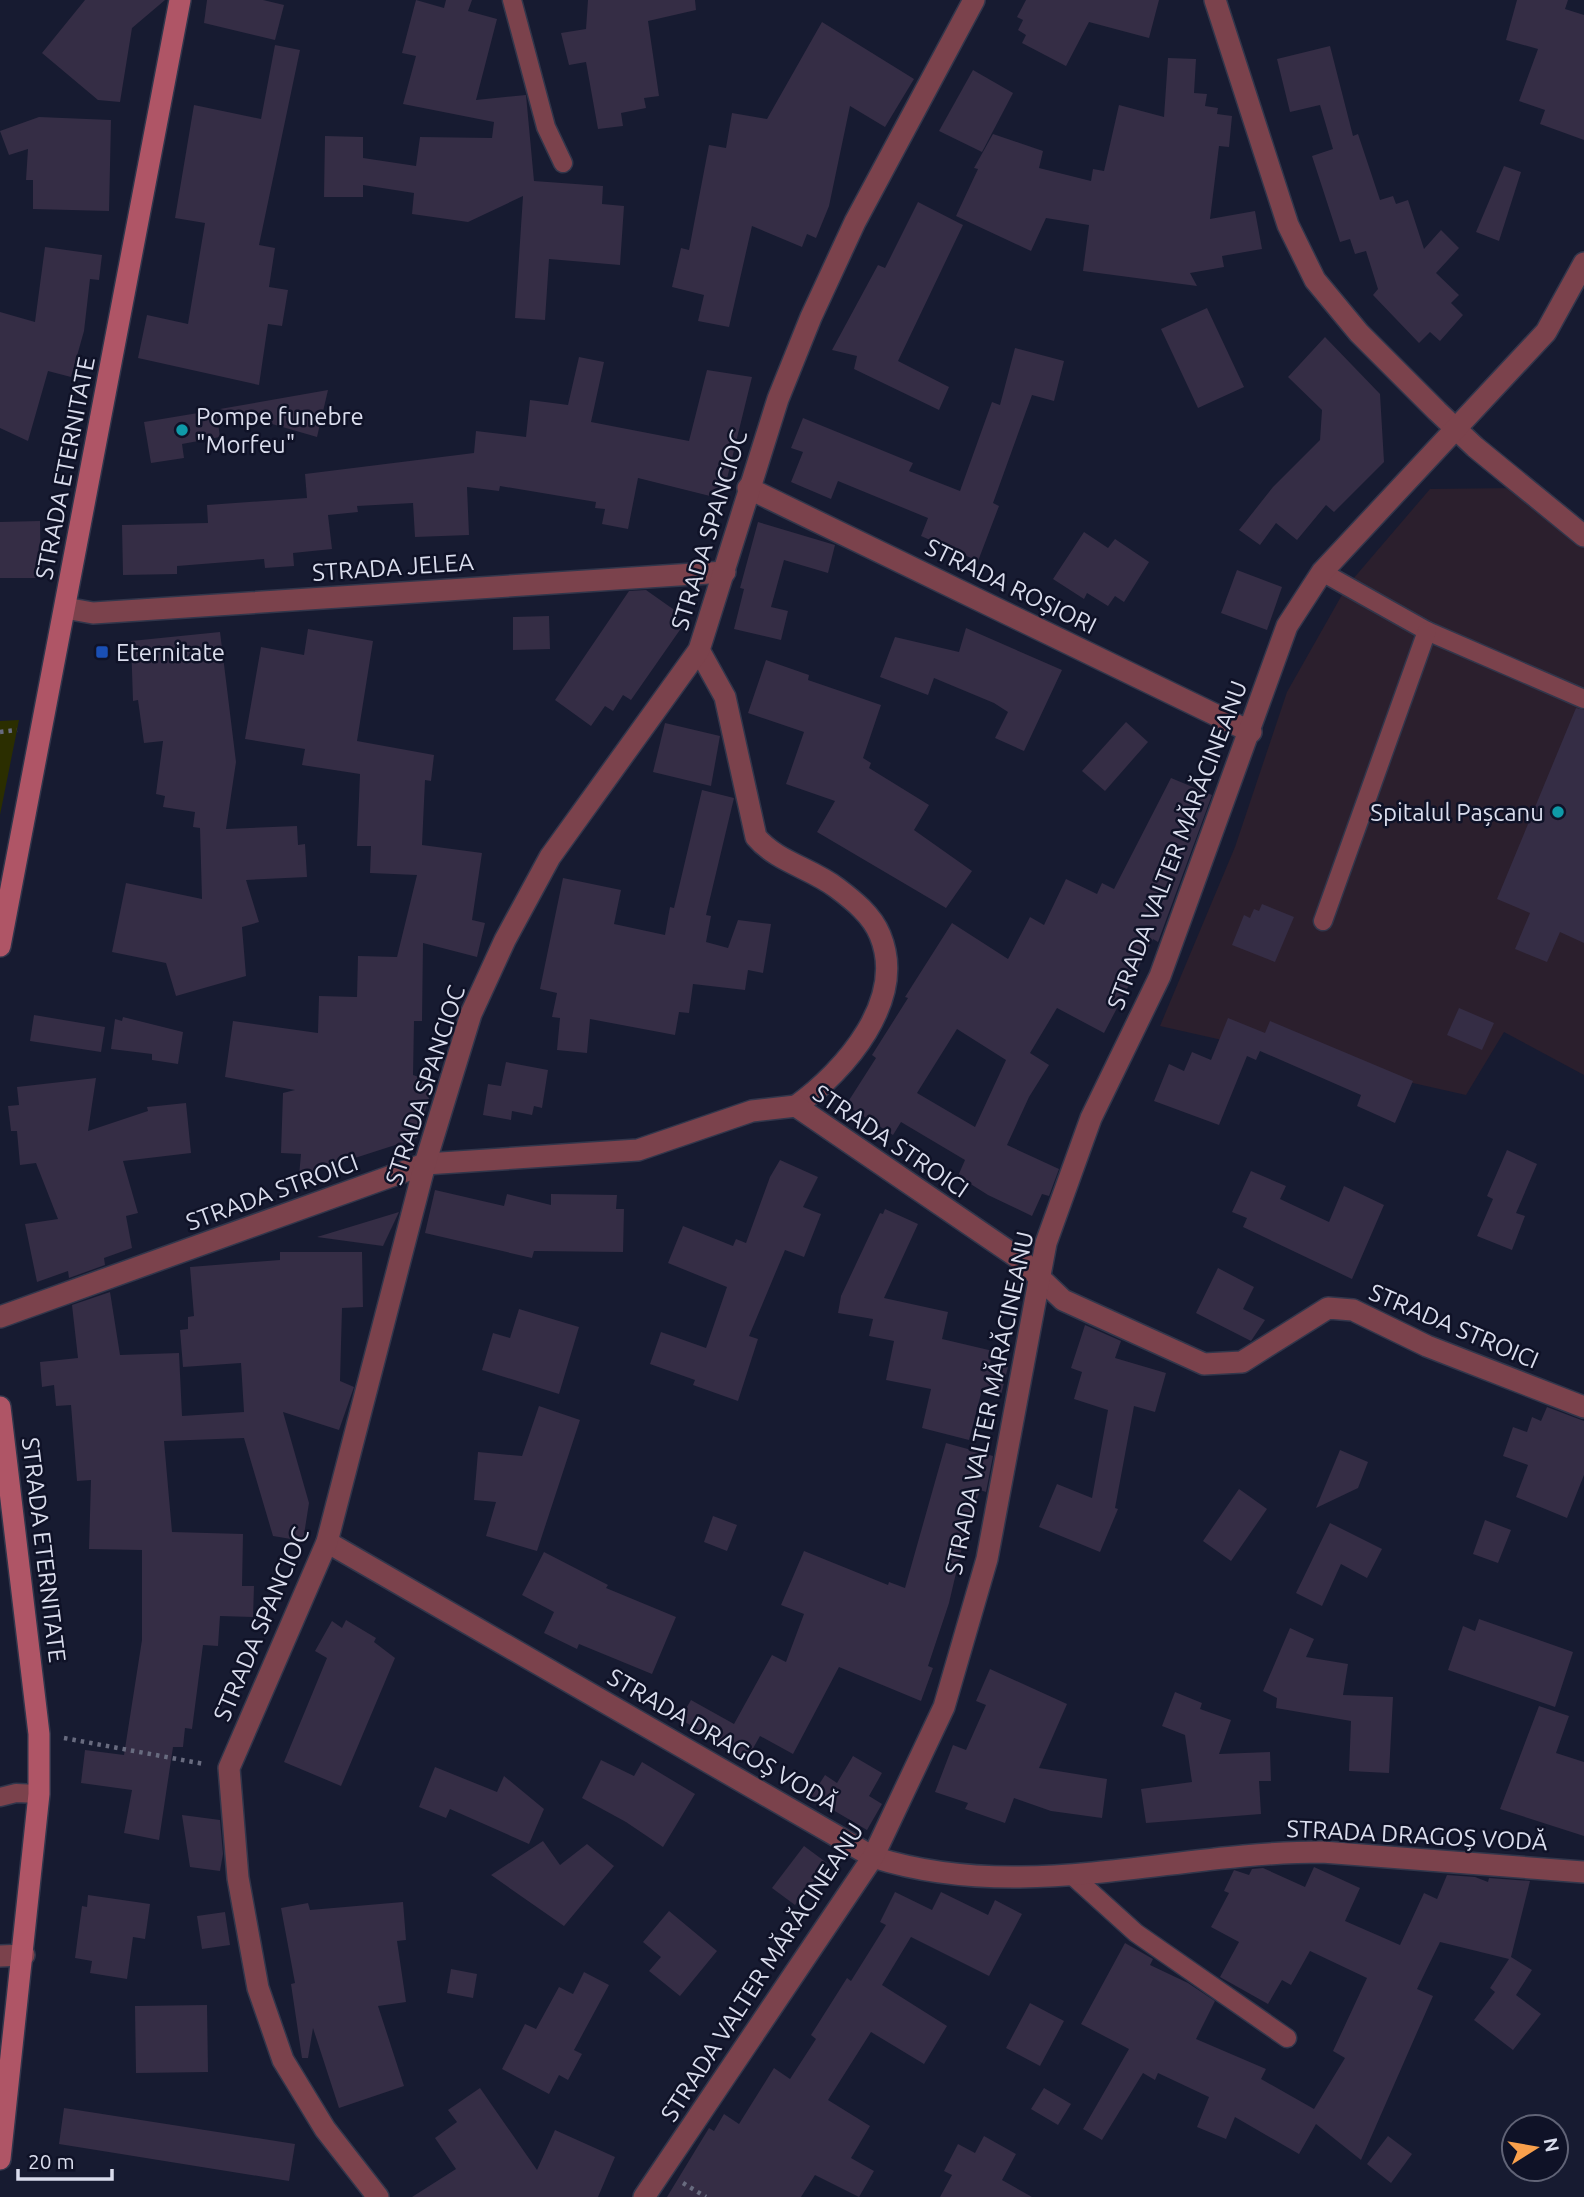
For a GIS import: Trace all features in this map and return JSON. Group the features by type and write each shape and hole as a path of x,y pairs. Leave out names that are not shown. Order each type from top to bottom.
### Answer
{"street":[{"name":"STRADA ETERNITATE","path":"0,946 180,0"},
{"name":"STRADA SPANCIOC","path":"378,2197 325,2129 283,2060 258,1988 238,1878 229,1768 327,1542 425,1164 471,1014 505,940 550,857 699,650 778,399 855,222 974,0"},
{"path":"1215,0 1288,225 1315,280 1359,333 1457,429 1584,536"},
{"name":"STRADA VALTER MĂRĂCINEANU","path":"644,2197 873,1857 944,1707 987,1559 1041,1282 1046,1243 1091,1118 1160,976 1251,732 1287,626 1322,572 1546,332 1584,263"},
{"name":"STRADA ROȘIORI","path":"748,488 1251,732"},
{"name":"STRADA JELEA","path":"65,608 93,613 725,572"},
{"path":"699,650 725,697 756,837 766,849 834,885 864,910 880,933 885,951 887,979 874,1020 841,1067 796,1106"},
{"name":"STRADA STROICI","path":"0,1317 425,1164 638,1150 752,1111 796,1106 1020,1259 1041,1282 1063,1300 1204,1364 1242,1362 1328,1308 1353,1310 1427,1346 1584,1407"},
{"name":"STRADA ETERNITATE","path":"0,1407 39,1734 39,1794 24,1955 0,2159"},
{"name":"STRADA DRAGOȘ VODĂ","path":"327,1542 873,1857 941,1874 1074,1877 1284,1852 1322,1852 1584,1872"},
{"path":"0,1956 24,1955"}],"lane":[{"path":"512,0 546,127 562,163"},
{"path":"1322,572 1427,631 1584,699"},
{"path":"1323,921 1427,631"},
{"path":"0,1797 16,1793 39,1794"},
{"path":"1074,1877 1136,1933 1287,2038"}],"path":[{"path":"39,1734 229,1768"}],"shaded area":[{"path":"1518,488 1584,544 1584,1075 1504,1032 1466,1095 1160,1026 1235,847 1287,692 1347,586 1430,489"}],"green space":[{"path":"19,720 0,815 0,721"}],"building":[{"path":"85,0 165,0 132,28 120,102 98,100 42,53"},
{"path":"207,0 263,0 284,5 275,40 204,23"},
{"path":"416,0 444,8 446,0 472,0 468,11 497,19 476,100 526,95 534,181 603,186 602,204 624,206 620,265 549,259 545,320 515,318 523,196 468,222 412,214 414,193 363,185 363,197 324,197 325,136 363,137 363,158 416,166 420,137 492,138 494,122 403,104 416,56 402,53"},
{"path":"588,0 695,0 696,10 648,21 659,96 644,98 646,108 621,113 623,126 598,129 586,62 569,65 561,33 586,29"},
{"path":"1026,0 1159,0 1149,38 1089,22 1066,66 1022,43 1026,35 1018,30 1023,20 1017,17"},
{"path":"1517,0 1568,0 1565,9 1584,15 1584,140 1540,124 1545,110 1519,101 1538,49 1506,40"},
{"path":"822,22 914,79 885,127 850,106 829,206 816,238 807,234 802,247 752,226 729,327 698,321 704,295 672,287 681,248 689,250 709,145 726,148 732,113 767,119"},
{"path":"275,45 300,50 259,245 275,248 269,287 288,290 282,326 268,324 259,385 138,358 147,315 188,324 205,223 175,218 194,105 261,119"},
{"path":"1330,46 1353,136 1358,134 1380,200 1393,196 1396,204 1408,200 1424,249 1441,230 1459,248 1436,273 1459,295 1451,303 1463,315 1440,341 1430,332 1419,343 1373,295 1378,289 1366,251 1355,254 1350,239 1340,242 1312,156 1333,149 1320,105 1290,112 1277,59"},
{"path":"1168,58 1196,59 1194,93 1207,94 1205,106 1218,108 1217,114 1232,116 1229,147 1219,146 1210,219 1255,211 1262,249 1222,256 1224,267 1190,273 1197,286 1083,271 1089,225 1046,218 1031,251 956,216 978,169 974,168 993,134 1043,151 1039,168 1091,181 1093,169 1104,171 1119,105 1164,117"},
{"path":"973,70 1013,93 982,152 939,131"},
{"path":"39,117 111,120 109,211 33,209 33,180 26,180 28,149 9,155 0,131"},
{"path":"1504,166 1521,172 1499,241 1476,232"},
{"path":"918,202 963,225 898,361 949,387 939,410 854,369 857,356 832,350 878,265 885,268"},
{"path":"45,247 102,255 99,280 90,279 84,331 71,377 48,371 28,441 0,428 0,312 35,322"},
{"path":"1207,308 1244,387 1198,408 1161,329"},
{"path":"1325,337 1380,394 1384,462 1334,512 1326,505 1297,540 1276,523 1260,545 1239,530 1273,487 1320,440 1322,410 1288,377"},
{"path":"1015,348 1064,361 1054,401 1032,395 993,503 999,506 978,561 921,536 928,518 838,481 831,499 791,482 803,452 791,448 803,418 913,463 909,471 960,491 992,402 1000,405"},
{"path":"579,357 604,362 591,422 689,441 707,370 752,377 722,499 638,478 628,529 602,524 605,509 595,508 596,502 500,486 499,491 467,487 469,535 415,537 413,503 357,506 358,512 328,515 332,549 293,553 294,566 265,568 264,559 177,566 177,574 123,575 122,525 208,523 207,505 307,498 305,474 474,453 476,431 526,437 530,400 568,405"},
{"path":"328,390 317,437 220,409"},
{"name":"Pompe funebre \"Morfeu\"","path":"216,410 220,437 182,444 184,458 151,463 144,422"},
{"path":"40,521 41,578 0,578 0,522"},
{"path":"758,522 835,545 828,573 784,560 771,607 788,611 781,640 734,629 744,589 740,588"},
{"path":"1084,532 1108,548 1115,539 1149,562 1124,602 1115,596 1108,606 1087,593 1084,599 1053,579"},
{"path":"1237,570 1282,587 1267,630 1221,613"},
{"path":"646,590 680,614 676,619 684,624 631,700 623,695 613,711 605,706 591,726 555,700 629,591"},
{"path":"549,616 550,649 513,650 513,617"},
{"path":"966,628 1062,670 1024,751 995,738 1008,712 994,703 934,678 928,695 880,677 895,637 959,652"},
{"path":"308,629 373,641 357,741 434,755 431,781 425,780 422,845 482,853 472,920 485,923 477,957 423,943 422,1021 414,1021 413,1075 434,1082 417,1138 299,1176 301,1154 281,1153 283,1093 295,1090 225,1077 233,1021 318,1033 319,996 357,997 358,956 397,957 417,875 370,873 371,846 357,846 360,774 302,765 305,749 245,739 261,647 304,655"},
{"path":"220,632 236,762 226,829 297,826 298,845 305,844 307,877 246,880 259,922 242,927 246,976 176,996 166,963 112,952 126,883 202,899 200,828 193,827 195,812 163,807 165,796 156,794 163,741 144,743 138,700 133,701 131,641"},
{"path":"766,660 809,675 808,680 881,705 863,758 871,763 869,768 929,805 914,830 972,871 946,908 817,832 835,801 786,784 804,732 748,713"},
{"name":"Spitalul Pașcanu","path":"1576,708 1584,710 1584,943 1560,932 1547,962 1515,949 1530,913 1497,899"},
{"path":"1126,722 1148,742 1105,791 1082,771"},
{"path":"665,723 720,736 711,786 653,772"},
{"path":"1171,778 1212,795 1158,942 1153,939 1104,1033 1057,1008 1030,1053 1049,1065 1029,1097 1007,1145 1059,1169 1049,1196 1042,1194 1032,1216 988,1195 958,1176 965,1160 901,1122 893,1135 846,1105 876,1058 872,1055 908,998 905,997 952,923 1008,959 1030,917 1044,925 1066,879 1097,894 1102,883 1114,889","holes":["957,1029 1006,1060 975,1127 917,1093"]},
{"path":"702,790 734,798 706,915 711,916 706,942 728,948 738,920 771,924 763,973 748,970 745,990 693,984 689,1013 679,1012 675,1035 590,1019 587,1053 557,1050 560,1018 552,1017 557,993 540,989 563,878 621,890 614,924 665,935"},
{"path":"1262,904 1294,917 1275,962 1232,945 1244,915 1250,918 1254,909 1259,911"},
{"path":"1459,1008 1494,1023 1482,1050 1447,1035"},
{"path":"34,1015 105,1027 101,1052 30,1041"},
{"path":"123,1017 183,1032 178,1064 152,1060 152,1054 111,1049 115,1019 122,1021"},
{"path":"1228,1018 1265,1033 1270,1021 1413,1081 1395,1123 1357,1106 1361,1095 1260,1051 1256,1060 1247,1056 1219,1125 1154,1101 1169,1064 1184,1071 1192,1052 1211,1060"},
{"path":"506,1062 548,1070 542,1108 534,1106 532,1115 512,1111 511,1120 483,1115 488,1084 501,1086"},
{"path":"96,1078 88,1131 148,1111 147,1107 186,1103 191,1153 123,1161 138,1213 126,1216 132,1248 104,1258 105,1265 69,1278 68,1271 37,1282 25,1224 58,1219 36,1163 20,1165 17,1131 11,1131 8,1106 19,1105 17,1087"},
{"path":"1507,1150 1537,1164 1516,1213 1525,1216 1512,1250 1477,1236 1493,1199 1487,1196"},
{"path":"780,1160 818,1177 803,1207 821,1214 804,1257 785,1250 749,1336 758,1339 738,1401 693,1385 695,1380 650,1364 661,1332 706,1348 727,1287 668,1263 683,1226 733,1246 736,1239 746,1243 770,1177"},
{"path":"1251,1171 1286,1186 1280,1199 1329,1222 1344,1186 1384,1205 1352,1279 1243,1227 1247,1218 1232,1212"},
{"path":"435,1190 504,1206 507,1194 551,1205 551,1194 617,1195 616,1209 624,1209 623,1252 534,1251 532,1258 425,1233"},
{"path":"885,1209 918,1224 884,1298 948,1312 942,1339 993,1351 990,1363 1008,1367 1001,1395 982,1390 969,1440 922,1428 931,1389 886,1380 894,1341 869,1336 873,1319 838,1313 841,1296 880,1213 883,1214"},
{"path":"399,1212 383,1246 317,1237"},
{"path":"280,1252 362,1252 363,1307 342,1308 340,1381 354,1387 339,1430 283,1412 309,1503 303,1541 273,1536 244,1438 164,1441 172,1532 243,1534 242,1586 254,1586 253,1617 220,1616 218,1646 203,1645 192,1729 185,1728 183,1747 173,1747 159,1840 124,1833 132,1790 81,1783 85,1750 124,1755 142,1640 142,1550 89,1549 91,1480 77,1481 71,1405 56,1406 54,1385 42,1387 40,1362 78,1358 72,1305 110,1292 120,1355 179,1353 182,1416 244,1412 241,1363 183,1367 180,1330 188,1329 188,1317 194,1316 190,1267 280,1260"},
{"path":"1218,1268 1254,1287 1243,1309 1265,1320 1251,1341 1196,1313"},
{"path":"519,1309 579,1327 559,1394 482,1370 493,1333 510,1338"},
{"path":"1085,1325 1121,1341 1115,1358 1166,1373 1155,1412 1134,1406 1115,1508 1118,1509 1100,1552 1039,1527 1057,1484 1092,1498 1108,1410 1074,1399 1082,1372 1071,1368"},
{"path":"539,1406 580,1420 537,1551 486,1536 496,1502 474,1500 478,1452 522,1456"},
{"path":"1547,1407 1584,1421 1584,1475 1567,1518 1516,1497 1528,1465 1503,1456 1513,1427 1527,1432 1532,1417 1541,1421"},
{"path":"946,1443 993,1456 986,1492 980,1490 963,1543 949,1603 928,1666 933,1668 921,1701 839,1667 793,1754 760,1736 747,1759 680,1719 691,1700 734,1724 772,1655 786,1662 804,1614 781,1605 804,1551 888,1585 889,1582 905,1588"},
{"path":"1340,1450 1368,1462 1358,1488 1316,1508"},
{"path":"1239,1489 1267,1509 1231,1561 1203,1541"},
{"path":"713,1516 737,1525 727,1551 704,1542"},
{"path":"1485,1520 1511,1530 1498,1563 1473,1554"},
{"path":"1330,1523 1382,1549 1367,1578 1341,1564 1322,1606 1296,1593"},
{"path":"544,1552 608,1585 606,1588 676,1617 652,1674 579,1644 577,1649 544,1633 554,1612 522,1595"},
{"path":"1479,1619 1573,1652 1555,1707 1448,1670 1463,1626 1475,1631"},
{"path":"346,1620 376,1638 374,1642 395,1658 341,1786 284,1762 327,1658 315,1651 332,1621 342,1628"},
{"path":"1290,1628 1314,1639 1306,1657 1348,1664 1343,1695 1393,1697 1389,1773 1349,1771 1351,1721 1276,1708 1277,1698 1263,1691"},
{"path":"990,1669 1067,1704 1039,1768 1107,1779 1102,1818 1051,1811 1014,1798 1005,1823 965,1809 968,1803 935,1792 953,1745 966,1750 986,1705 976,1701"},
{"path":"1175,1692 1202,1703 1200,1709 1231,1720 1219,1754 1270,1752 1271,1781 1259,1781 1261,1814 1146,1823 1141,1789 1192,1782 1185,1735 1162,1726"},
{"path":"1539,1706 1569,1716 1556,1753 1584,1762 1584,1836 1500,1809"},
{"path":"853,1756 882,1773 869,1796 882,1804 867,1830 811,1797 825,1775 837,1783"},
{"path":"601,1760 634,1776 642,1762 695,1794 663,1847 626,1822 582,1798"},
{"path":"435,1767 497,1792 504,1776 544,1809 529,1844 450,1809 446,1818 419,1807"},
{"path":"182,1815 220,1820 223,1854 220,1871 190,1867"},
{"path":"543,1841 560,1865 587,1844 614,1866 564,1926 491,1875"},
{"path":"804,1846 827,1863 795,1905 772,1888"},
{"path":"1314,1867 1360,1888 1345,1921 1400,1945 1424,1893 1437,1899 1447,1875 1475,1877 1488,1882 1489,1878 1530,1881 1511,1957 1532,1970 1516,1995 1541,2014 1513,2050 1474,2020 1495,1992 1490,1988 1509,1959 1440,1942 1417,1989 1433,1996 1361,2160 1316,2124 1299,2154 1235,2117 1226,2139 1197,2127 1209,2097 1158,2073 1155,2080 1143,2073 1102,2140 1083,2129 1129,2049 1081,2024 1125,1943 1153,1959 1150,1965 1188,1983 1215,2001 1196,2039 1266,2069 1261,2079 1314,2109 1345,2058 1333,2051 1367,1978 1310,1951 1291,1985 1282,1980 1268,2004 1220,1977 1239,1942 1211,1927 1229,1893 1224,1891 1234,1870 1249,1875 1252,1869 1263,1868 1305,1887"},
{"path":"895,1892 932,1910 941,1892 988,1915 995,1900 1022,1914 989,1976 911,1937 882,1985 947,2026 924,2064 871,2032 828,2100 870,2126 851,2158 874,2171 859,2197 815,2175 801,2197 667,2197 709,2128 714,2131 724,2114 739,2124 774,2068 790,2079 816,2039 811,2035 847,1978 851,1981 886,1925 880,1922"},
{"path":"88,1895 150,1904 145,1939 133,1937 127,1979 90,1973 92,1961 75,1958 82,1906 87,1907"},
{"path":"403,1902 406,1940 397,1941 406,2002 378,2006 404,2086 339,2108 313,2028 308,2058 302,2058 291,1984 295,1983 281,1908 308,1903 310,1910"},
{"path":"669,1911 717,1951 680,1996 649,1971 661,1957 643,1942"},
{"path":"225,1912 230,1945 202,1949 197,1916"},
{"path":"451,1969 477,1974 473,1998 447,1993"},
{"path":"584,1972 609,1985 574,2050 582,2054 568,2080 559,2075 549,2094 502,2069 525,2024 536,2029 559,1987 573,1994"},
{"path":"1030,2003 1064,2021 1040,2066 1006,2048"},
{"path":"207,2005 208,2072 136,2073 135,2006"},
{"path":"480,2088 537,2170 555,2130 615,2157 598,2197 412,2197 456,2169 435,2138 457,2122 448,2110"},
{"path":"1044,2088 1071,2104 1058,2125 1031,2109"},
{"path":"64,2108 295,2144 289,2181 59,2144"},
{"path":"984,2136 1016,2154 1002,2180 1032,2197 940,2197 952,2175 944,2171 958,2144 975,2153"},
{"path":"1388,2136 1412,2154 1391,2183 1367,2164"}],"place":[{"name":"Pompe funebre \"Morfeu\"","path":"182,430"},
{"name":"Eternitate","path":"102,652"},
{"name":"Spitalul Pașcanu","path":"1558,812"}]}
